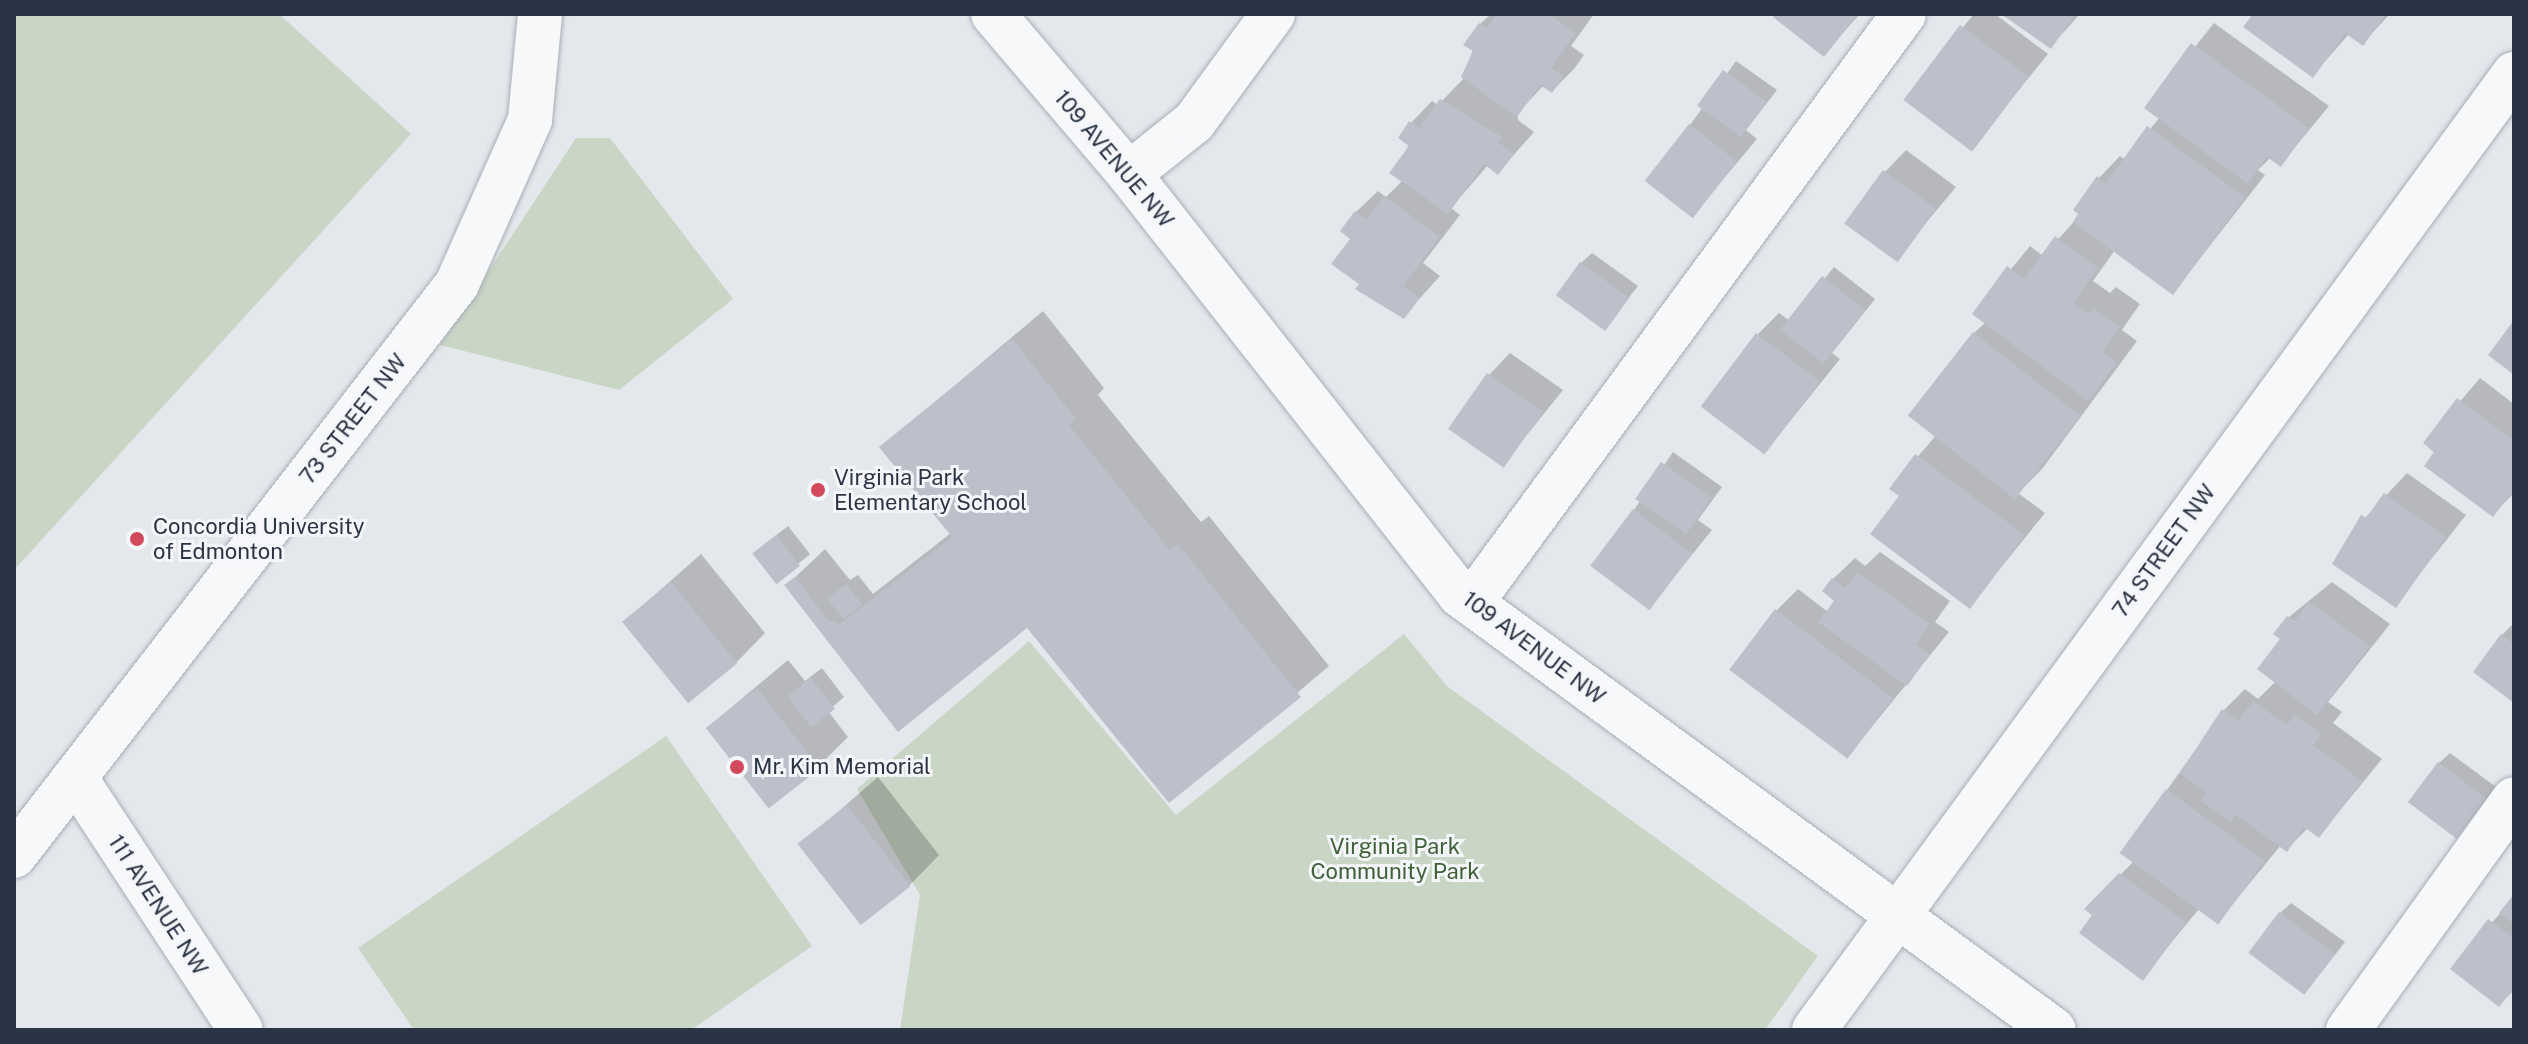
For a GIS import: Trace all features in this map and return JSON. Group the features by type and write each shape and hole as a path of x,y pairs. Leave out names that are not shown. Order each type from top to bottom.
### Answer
{"street":[{"name":"73 STREET NW","path":"14,856 457,284 530,120 540,14"},
{"name":"109 AVENUE NW","path":"993,14 1129,174 1471,603 2054,1030"},
{"path":"1129,174 1194,122 1273,14"},
{"path":"1471,603 1904,14"},
{"name":"74 STREET NW","path":"1814,1030 2514,74"},
{"name":"111 AVENUE NW","path":"76,779 241,1030"},
{"path":"2348,1030 2514,799"}],"green space":[{"path":"14,14 279,14 411,134 14,570"},
{"path":"576,138 610,138 733,299 619,390 440,345"},
{"name":"Virginia Park Community Park","path":"1404,634 1447,686 1818,956 1765,1030 900,1030 920,895 857,789 1029,641 1176,815"},
{"path":"666,736 812,946 691,1030 414,1030 358,948"}],"building":[{"path":"1497,14 1549,14 1576,33 1551,68 1564,77 1552,93 1540,85 1517,117 1461,77 1473,51 1463,45 1479,23 1487,28"},
{"path":"1775,14 1858,14 1824,57 1773,17"},
{"path":"2001,14 2075,14 2051,49"},
{"path":"2253,14 2386,14 2363,46 2345,33 2313,78 2243,27"},
{"path":"1960,25 2029,77 1972,152 1903,100"},
{"path":"2191,43 2309,128 2281,167 2267,157 2248,184 2144,108"},
{"path":"1723,70 1767,102 1741,137 1697,106"},
{"path":"1440,99 1502,137 1498,142 1514,154 1498,175 1484,164 1448,214 1389,173 1409,146 1398,138 1409,121 1419,128"},
{"path":"1689,124 1737,162 1693,218 1645,181"},
{"path":"2147,126 2245,197 2173,295 2073,222 2078,214 2073,210 2097,176 2106,183"},
{"path":"1883,170 1936,209 1898,262 1844,223"},
{"path":"1384,196 1440,237 1403,286 1420,298 1404,319 1355,289 1359,284 1331,264 1350,239 1340,231 1355,211 1366,220"},
{"path":"2055,236 2098,268 2073,303 2089,314 2093,308 2120,327 2102,352 2117,363 2088,401 1972,314 2007,266 2024,279"},
{"path":"1580,262 1629,298 1605,331 1556,295"},
{"path":"1822,276 1865,310 1823,363 1780,330"},
{"path":"2514,320 2514,375 2488,355"},
{"path":"1973,332 2080,416 2015,499 1908,416"},
{"path":"1756,333 1820,381 1765,455 1701,406"},
{"name":"Virginia Park Elementary School","path":"1012,339 1076,419 1069,425 1170,550 1178,544 1301,697 1169,803 1027,628 898,732 784,585 795,577 828,620 840,624 952,537 879,447"},
{"path":"1487,373 1543,412 1504,468 1448,429"},
{"path":"2457,398 2514,441 2514,489 2493,517 2424,466 2434,452 2423,443"},
{"path":"1915,454 2025,535 1970,609 1870,534 1899,496 1889,489"},
{"path":"1661,462 1712,498 1686,534 1635,499"},
{"path":"2384,493 2446,537 2396,608 2332,564 2361,515 2366,518"},
{"path":"1633,509 1692,554 1649,610 1590,566"},
{"path":"776,535 800,566 776,584 752,553"},
{"path":"1857,572 1930,624 1915,645 1930,654 1907,686 1818,622 1834,601 1822,591 1832,578 1845,588"},
{"path":"671,582 737,664 688,703 622,622"},
{"path":"846,584 862,604 844,619 827,599"},
{"path":"2309,602 2370,646 2317,715 2257,669 2280,639 2273,634 2287,616 2295,621"},
{"path":"1775,609 1893,698 1847,759 1729,670"},
{"path":"2501,634 2514,644 2514,703 2473,672"},
{"path":"811,678 835,709 811,727 787,696"},
{"path":"757,688 820,768 769,808 706,728"},
{"path":"2253,701 2287,725 2294,714 2322,734 2313,745 2362,781 2319,838 2304,827 2287,852 2236,815 2230,822 2200,800 2206,793 2180,773 2222,709 2238,721"},
{"path":"2438,762 2487,799 2457,839 2408,802"},
{"path":"2166,789 2265,861 2218,925 2120,853"},
{"path":"847,805 910,886 861,925 797,844"},
{"path":"2119,873 2186,922 2143,981 2079,933 2092,915 2084,909"},
{"path":"2514,894 2514,924 2499,913"},
{"path":"2279,912 2335,954 2304,995 2248,953"},
{"path":"2488,919 2514,938 2514,988 2499,1007 2450,969"}],"place":[{"name":"Virginia Park Elementary School","path":"818,490"},
{"name":"Concordia University of Edmonton","path":"137,539"},
{"name":"Mr. Kim Memorial","path":"737,767"}]}
